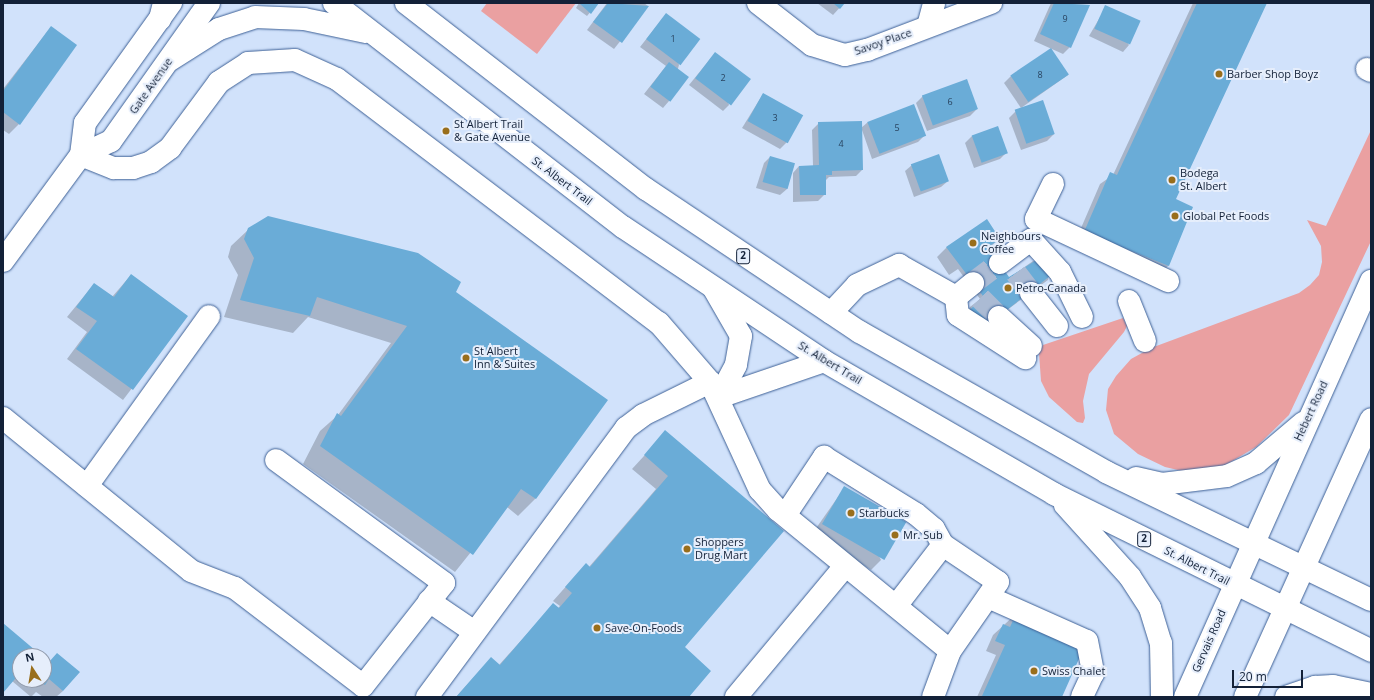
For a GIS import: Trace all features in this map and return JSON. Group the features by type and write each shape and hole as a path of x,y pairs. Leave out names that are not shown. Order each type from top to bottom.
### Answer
{"main road":[{"name":"Gate Avenue","path":"81,155 112,141 209,3"},
{"name":"St. Albert Trail","path":"334,3 623,227 824,361 1054,494 1284,610 1371,651"},
{"name":"2","path":"406,3 646,189 831,313 998,414 1106,472 1371,600"},
{"name":"Savoy Place","path":"758,3 812,45 833,54 866,50 990,3"},
{"path":"928,26 934,3"},
{"name":"Gate Avenue","path":"3,261 81,155 85,123 165,8"},
{"path":"170,60 219,29 255,17 304,19 370,32"},
{"path":"81,155 114,168 141,166 170,148 219,82 234,70 262,60 280,59 306,63 337,79 644,309 714,390 754,480 786,514 846,566 950,651"},
{"path":"1053,184 1036,219 1168,281"},
{"path":"1007,265 1030,240 1060,272 1082,317"},
{"path":"831,313 857,285 899,266 970,291 958,314 1028,352 999,317"},
{"name":"Hebert Road","path":"1234,585 1307,420 1371,282"},
{"path":"714,289 740,336 736,365 714,390"},
{"path":"1031,293 1057,326"},
{"path":"1129,301 1145,341"},
{"path":"87,486 209,316"},
{"path":"427,697 473,632 626,428 643,414 714,390 824,361"},
{"path":"3,418 191,571 235,588 363,686 444,583 276,460"},
{"path":"1245,697 1371,419"},
{"path":"1106,472 1162,484 1214,480 1256,463 1307,420"},
{"path":"786,514 824,457 916,514 934,530 942,545 998,582 950,651 934,697"},
{"path":"1054,494 1130,577 1150,608 1162,649 1162,697"},
{"path":"896,606 942,545"},
{"path":"736,697 846,566"},
{"name":"Gervais Road","path":"1185,697 1234,585"},
{"path":"988,597 1087,641 1093,672 1082,697"},
{"path":"429,601 473,632"},
{"path":"1286,697 1315,687 1334,686 1371,694"}],"shaded area":[{"path":"487,3 576,3 537,54 481,11"},
{"path":"1371,130 1371,241 1289,415 1256,447 1217,470 1191,473 1165,467 1138,454 1114,434 1106,410 1108,389 1116,376 1131,359 1151,348 1299,293 1310,285 1319,275 1322,262 1321,246 1307,220 1326,226"},
{"path":"1123,318 1127,326 1124,332 1089,374 1083,401 1085,418 1083,423 1077,422 1049,397 1041,381 1039,353 1043,345"}],"building":[{"path":"579,3 599,3 591,14"},
{"path":"608,3 649,6 622,43 593,22"},
{"path":"833,3 845,3 840,9"},
{"path":"1054,3 1090,5 1071,48 1040,34"},
{"path":"1197,3 1267,3 1176,199 1193,207 1169,266 1084,232 1110,172 1117,175"},
{"path":"1105,5 1141,21 1130,45 1094,29"},
{"path":"666,13 700,39 680,65 646,39"},
{"path":"51,26 77,45 20,125 3,112 3,91"},
{"path":"1051,48 1069,75 1028,102 1010,75"},
{"path":"715,52 751,79 731,105 695,78"},
{"path":"669,62 689,77 670,102 650,87"},
{"path":"967,79 978,109 933,125 922,95"},
{"path":"763,93 803,115 788,143 747,121"},
{"path":"1043,100 1055,134 1026,144 1015,110"},
{"path":"914,104 926,136 880,154 867,122"},
{"path":"862,121 863,170 832,171 832,175 826,175 826,195 800,195 799,166 819,165 818,122"},
{"path":"998,126 1008,153 982,163 972,136"},
{"path":"939,154 949,181 921,192 911,164"},
{"path":"770,156 795,163 788,189 763,182"},
{"name":"St Albert Inn & Suites","path":"268,216 418,253 461,282 456,292 608,400 536,499 521,489 473,555 320,446 337,413 341,416 407,326 317,297 310,316 240,300 254,258 244,239 248,228"},
{"name":"Petro-Canada","path":"987,219 1000,239 988,247 1009,277 1038,259 1050,276 989,324 969,311 983,296 946,247"},
{"path":"131,274 188,316 133,390 76,349 97,321 76,307 94,283 114,297"},
{"path":"665,430 784,531 685,647 711,671 689,697 456,697 491,657 500,665 553,603 559,608 572,593 565,587 586,563 590,567 668,476 644,455"},
{"path":"844,486 906,522 884,560 822,524"},
{"name":"Swiss Chalet","path":"1017,612 1086,643 1062,697 982,696 1005,645 995,641 1003,624 1010,627"},
{"path":"3,623 33,648 12,648 12,682 3,693"},
{"path":"57,653 80,672 63,691 52,682 52,659"}],"tunnel":[{"path":"973,283 1000,263"},
{"path":"1016,273 1031,293"},
{"path":"980,298 999,317"}],"place":[{"name":"Barber Shop Boyz","path":"1219,74"},
{"name":"St Albert Trail & Gate Avenue","path":"446,131"},
{"name":"Bodega St. Albert","path":"1172,180"},
{"name":"Global Pet Foods","path":"1175,216"},
{"name":"Neighbours Coffee","path":"973,243"},
{"name":"Petro-Canada","path":"1008,288"},
{"name":"St Albert Inn & Suites","path":"466,358"},
{"name":"Starbucks","path":"851,513"},
{"name":"Mr. Sub","path":"895,535"},
{"name":"Shoppers Drug Mart","path":"687,549"},
{"name":"Save-On-Foods","path":"597,628"},
{"name":"Swiss Chalet","path":"1034,671"}]}
